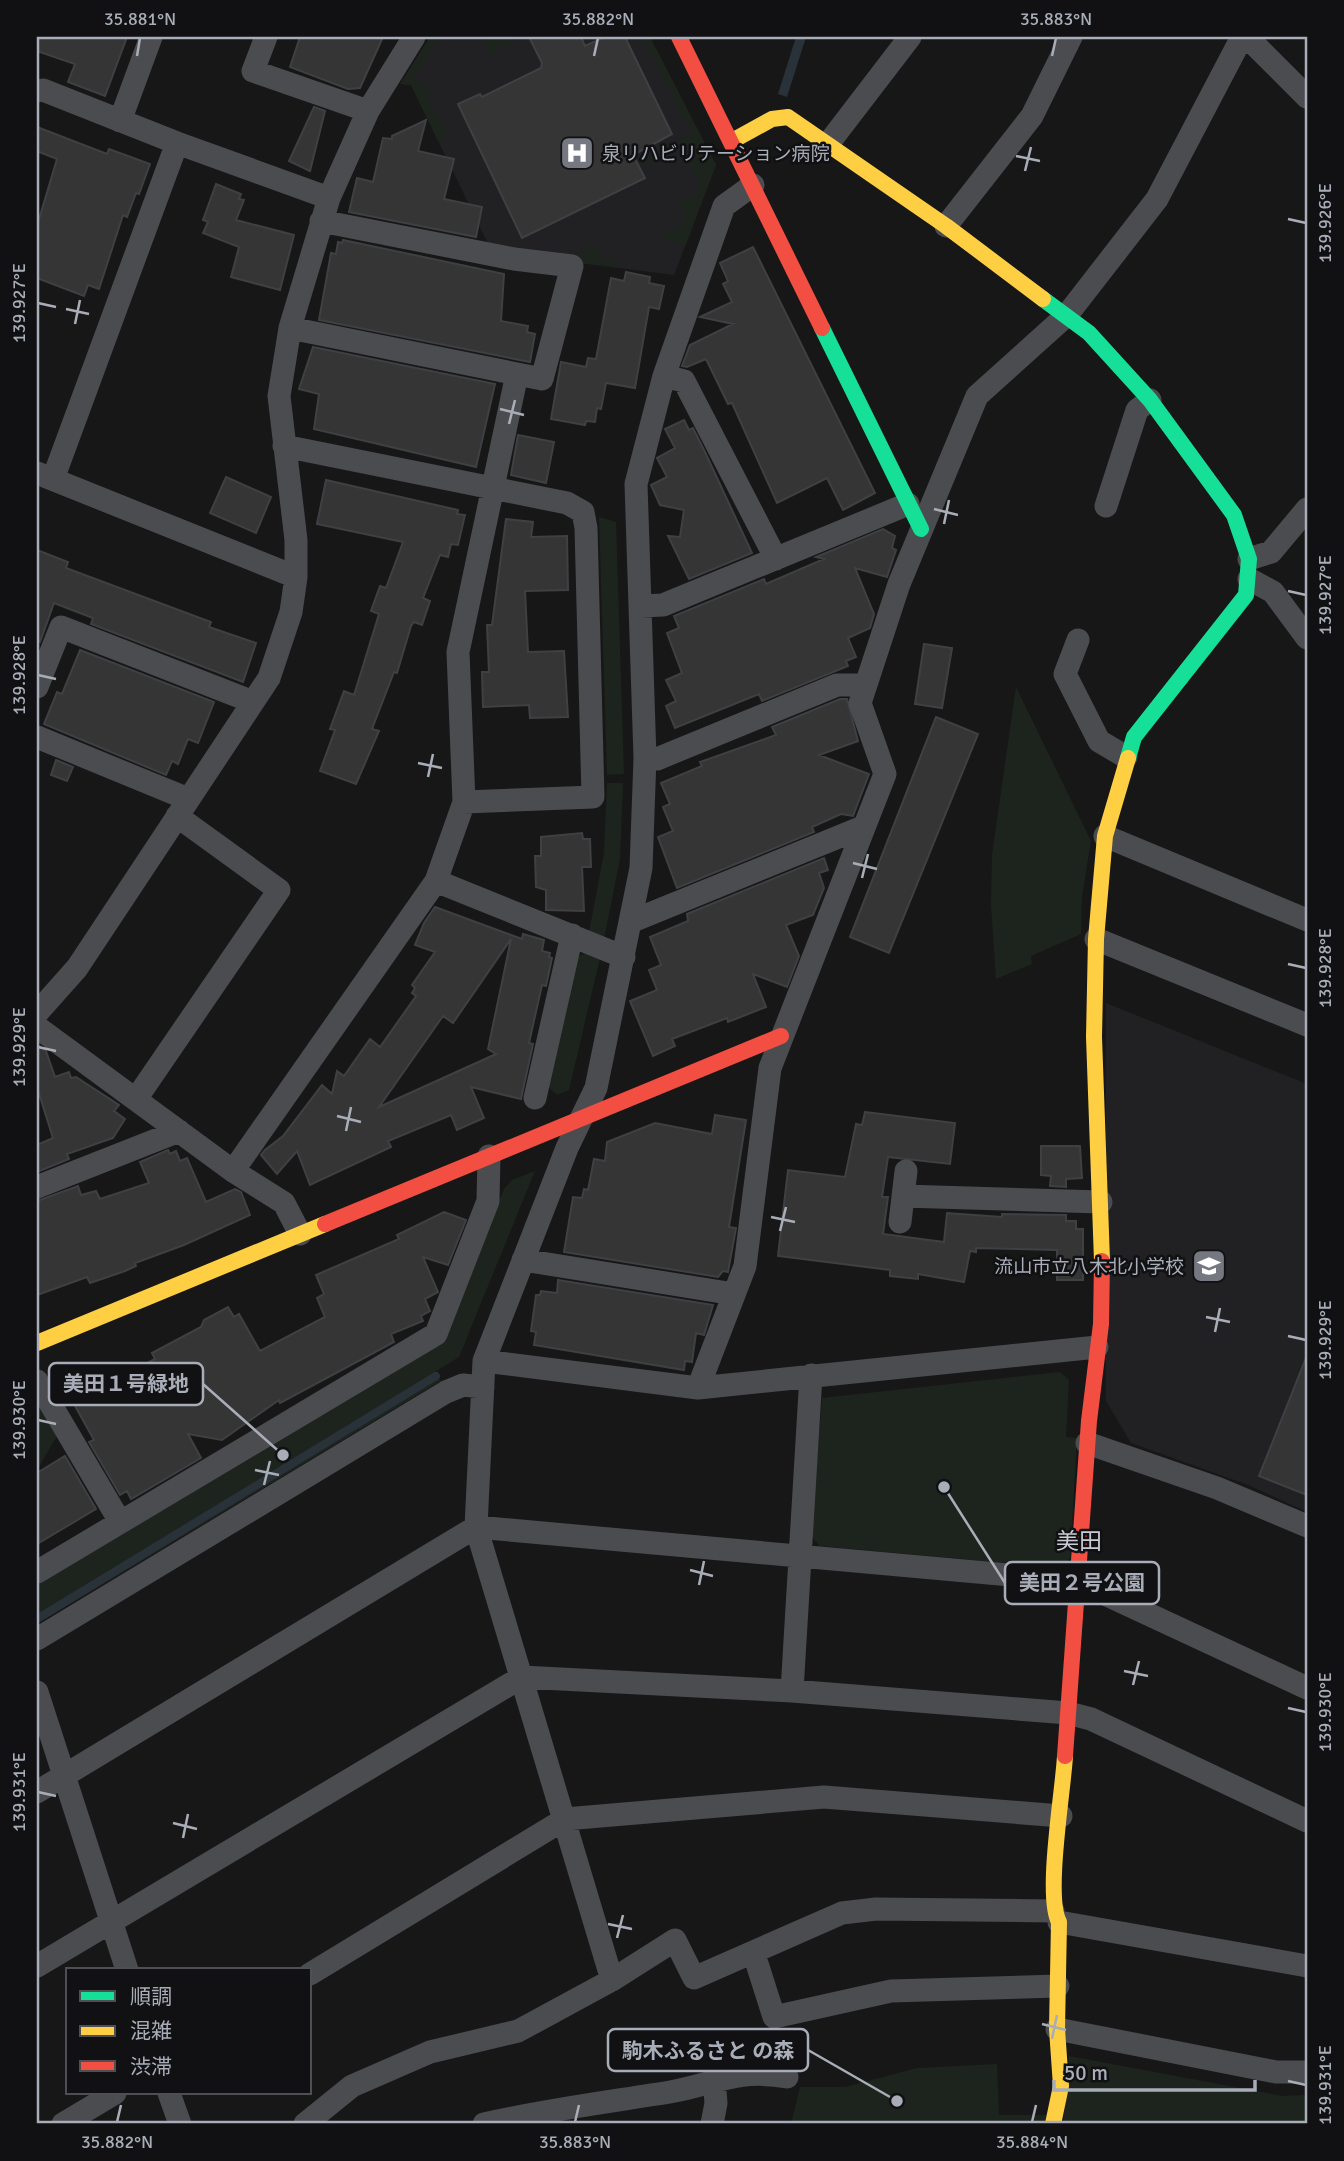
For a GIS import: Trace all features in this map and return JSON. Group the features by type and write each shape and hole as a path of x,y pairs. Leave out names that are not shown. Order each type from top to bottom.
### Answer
{"street":[{"path":"120,121 151,37"},
{"path":"266,37 253,71 368,111"},
{"path":"37,1013 77,968 269,678 283,641 296,577 296,540 279,396 290,328 329,198 368,111 414,37"},
{"path":"679,37 921,529"},
{"path":"828,144 910,37"},
{"path":"946,226 1032,116 1071,37"},
{"path":"698,1388 745,1266 770,1068 885,774 860,703 865,685 921,529 977,396 1067,315 1157,199 1242,38 1254,44 1307,97"},
{"path":"37,92 43,90 177,143 329,198"},
{"path":"732,141 772,119 788,117 946,226 1089,333 1150,400 1234,515 1249,569 1246,595 1149,714 1126,757 1105,836 1096,939 1095,1114 1101,1202 1101,1324 1087,1443 1061,1816 1052,1887 1056,1916 1057,2029 1061,2086 1053,2124"},
{"path":"177,143 45,476 296,577"},
{"path":"612,1980 476,1527 485,1361 523,1260 596,1088 641,868 645,758 636,484 664,376 724,206 753,185"},
{"path":"290,328 542,379 572,266 514,259 321,221"},
{"path":"233,1171 436,881 464,802 458,652 517,374"},
{"path":"664,376 684,381 776,559"},
{"path":"1106,506 1137,410 1150,400"},
{"path":"284,446 567,503 583,512 586,528 593,797 464,802"},
{"path":"641,606 663,606 908,504"},
{"path":"1249,569 1271,552 1307,509"},
{"path":"1249,569 1273,592 1307,638"},
{"path":"37,687 61,627 253,702"},
{"path":"1078,640 1065,674 1100,741 1126,757"},
{"path":"645,758 656,759 837,685 865,685"},
{"path":"37,737 182,807 279,890 136,1099"},
{"path":"630,922 863,827"},
{"path":"1105,836 1307,920"},
{"path":"436,881 624,957"},
{"path":"535,1098 572,935"},
{"path":"1096,939 1307,1026"},
{"path":"37,1027 233,1171 284,1203 300,1234"},
{"path":"37,1343 781,1036"},
{"path":"37,1187 179,1131"},
{"path":"37,1572 119,1520 436,1334 488,1201 489,1156"},
{"path":"900,1222 906,1171"},
{"path":"903,1196 1101,1202"},
{"path":"523,1260 734,1294"},
{"path":"485,1361 698,1388 1097,1347"},
{"path":"792,1691 811,1375"},
{"path":"37,1381 119,1520"},
{"path":"37,1639 446,1392 463,1385 483,1387"},
{"path":"1087,1443 1217,1488 1307,1526"},
{"path":"37,1792 476,1527 1077,1581 1307,1688"},
{"path":"37,1966 522,1677 792,1691 1068,1713 1091,1719 1307,1821"},
{"path":"37,1692 126,1968"},
{"path":"312,1973 565,1819 824,1797 1061,1816"},
{"path":"305,2124 352,2086 430,2052 519,2031 612,1980 675,1940 694,1978 754,1954 842,1913 876,1909 1056,1916 1307,1966"},
{"path":"754,1954 774,2017 891,1991 1058,1986"},
{"path":"1057,2029 1276,2072 1307,2072"},
{"path":"484,2124 540,2112 674,2091 714,2079 763,2073 787,2077"},
{"path":"712,2124 716,2103 714,2079"},
{"path":"63,2124 113,2094"},
{"path":"169,2094 180,2124"}],"shaded area":[{"name":"泉リハビリテーション病院","path":"430,37 650,37 716,165 674,275 492,252 411,85 400,84"},
{"path":"430,37 439,37 413,77 429,87 426,93 448,137 438,141 411,85 400,84"},
{"path":"488,37 509,37 512,44 488,54 483,44"},
{"path":"642,37 650,37 716,165 685,247 659,236 686,222 678,204 697,193 699,182 682,148 646,166 648,156 693,134"},
{"path":"796,37 806,37 787,97 778,94"},
{"path":"499,244 503,249 569,257 595,245 604,262 613,257 619,267 515,257 490,249"},
{"path":"599,517 616,522 624,774 607,775"},
{"path":"1016,687 1091,841 1082,897 1081,934 1031,956 1032,964 996,979 991,905 992,855"},
{"path":"607,783 623,783 620,859 604,939 589,932 604,853"},
{"path":"585,953 600,958 569,1090 557,1095 546,1085 576,958"},
{"name":"流山市立八木北小学校","path":"1106,1003 1307,1084 1307,1512 1248,1485 1131,1443 1106,1401"},
{"path":"535,1171 459,1357 435,1372 441,1381 37,1624 37,1585 444,1336 504,1189 512,1180"},
{"path":"1060,1372 1069,1380 1066,1437 1077,1438 1070,1558 1061,1568 820,1546 811,1536 822,1398"},
{"path":"37,1402 57,1436 37,1470"},
{"path":"1069,2056 1282,2096 1307,2095 1307,2124 1063,2124"},
{"path":"997,2064 999,2115 1047,2115 1044,2124 791,2124 800,2087 845,2087 917,2068"}],"building":[{"path":"37,37 127,37 105,96 68,82 75,64 37,51"},
{"path":"300,37 383,37 360,88 348,89 290,67"},
{"path":"529,37 581,37 585,46 605,37 625,37 672,134 633,155 645,178 522,238 458,104 480,94 482,97 541,68 542,63"},
{"path":"314,107 325,111 310,171 289,161"},
{"path":"426,120 418,151 454,159 444,199 482,207 476,237 349,212 357,178 373,182 383,138 392,139 392,136"},
{"path":"37,127 107,154 109,149 150,164 127,217 123,215 99,289 88,285 84,296 37,278 37,226 57,159 37,151"},
{"path":"216,184 241,194 239,199 244,200 236,220 294,235 280,290 231,277 239,247 203,233 208,222 203,220"},
{"path":"343,240 504,274 501,321 528,326 527,332 535,334 530,362 319,320 331,253 336,254 338,242 342,243"},
{"path":"753,247 875,493 843,510 827,478 777,503 732,403 728,404 706,359 687,367 682,366 690,345 733,324 700,317 732,302 723,284 728,281 720,263"},
{"path":"626,272 650,277 649,283 664,286 659,309 649,307 635,388 606,383 601,409 597,408 595,422 586,421 585,425 551,419 561,362 586,367 588,358 596,359 611,278 624,281"},
{"path":"313,347 495,384 476,467 314,429 319,394 299,389"},
{"path":"684,420 689,430 693,428 752,553 689,579 668,536 680,537 684,510 660,505 651,485 667,477 657,458 675,448 665,429"},
{"path":"518,435 554,442 546,483 511,475"},
{"path":"226,477 271,497 256,533 210,513"},
{"path":"326,480 458,510 457,514 465,515 458,545 451,544 448,557 440,555 423,598 430,601 422,625 414,622 411,626 397,673 394,672 372,729 379,731 356,784 320,771 335,730 330,729 344,691 354,695 379,614 371,611 380,586 386,588 403,542 317,524"},
{"path":"506,519 533,522 531,537 567,536 568,590 525,591 528,652 564,651 568,717 530,718 529,705 483,707 482,672 489,672 487,625 492,625"},
{"path":"883,529 895,536 892,548 896,550 887,577 855,568 874,614 870,628 848,638 856,657 846,661 848,666 762,701 759,694 675,728 666,706 676,701 666,680 682,673 667,633 679,628 674,616 764,579 766,584 824,559 816,557"},
{"path":"37,550 68,562 66,568 211,622 209,627 256,643 243,682 91,624 93,618 54,603 40,642 37,641"},
{"path":"924,644 952,648 942,708 915,704"},
{"path":"80,650 214,702 198,743 188,739 178,764 172,761 166,775 44,724 57,692 62,694"},
{"path":"840,699 847,699 858,741 819,755 869,774 853,816 841,814 812,827 814,832 677,888 658,837 673,831 663,807 670,804 661,783 702,766 700,762 776,735 772,727"},
{"path":"936,717 978,734 889,953 850,937"},
{"path":"56,760 73,767 67,781 51,775"},
{"path":"582,833 583,839 590,839 591,867 582,867 584,911 546,910 546,890 536,887 535,856 541,856 541,837"},
{"path":"824,858 828,870 819,873 824,888 813,915 786,925 799,956 787,987 753,974 766,1007 728,1022 727,1018 672,1039 675,1046 653,1056 630,1001 657,990 649,970 661,965 650,937 688,921 687,914"},
{"path":"435,907 522,939 523,934 544,940 542,951 550,953 549,957 552,958 546,986 542,985 529,1043 533,1044 521,1099 471,1087 484,1118 457,1130 451,1115 388,1141 391,1147 310,1185 297,1151 277,1174 261,1155 283,1136 322,1085 332,1094 337,1071 344,1076 370,1039 380,1047 416,996 412,993 415,988 412,985 435,952 415,945 424,923","holes":["511,939 488,1049 496,1054 379,1107 443,1016 453,1023"]},
{"path":"37,1044 46,1051 55,1077 69,1072 71,1078 76,1077 119,1105 114,1111 125,1119 113,1138 67,1154 69,1159 37,1172 37,1145 53,1138 37,1087"},
{"path":"865,1112 955,1123 950,1164 888,1157 882,1197 888,1197 883,1234 944,1242 947,1213 1002,1217 1002,1214 1066,1215 1066,1221 1076,1221 1076,1229 1083,1229 1083,1280 1057,1280 1057,1250 976,1248 976,1252 970,1251 964,1282 918,1274 918,1279 890,1276 890,1270 778,1256 788,1170 845,1177 856,1124 862,1125"},
{"path":"715,1115 746,1120 729,1227 736,1228 728,1272 723,1271 718,1277 564,1252 573,1197 582,1198 584,1189 588,1190 594,1159 605,1161 607,1142 655,1123 712,1134"},
{"path":"1041,1146 1080,1146 1082,1178 1066,1179 1066,1187 1050,1186 1051,1176 1041,1175"},
{"path":"168,1150 170,1154 176,1151 180,1161 187,1158 206,1202 235,1189 241,1192 250,1215 184,1245 135,1263 136,1266 125,1271 90,1283 87,1277 37,1295 37,1201 78,1186 81,1195 96,1191 100,1199 149,1183 140,1162"},
{"path":"444,1212 466,1220 448,1265 423,1257 438,1292 425,1299 430,1311 421,1316 423,1321 391,1334 394,1342 280,1403 279,1400 222,1440 188,1434 201,1458 131,1499 127,1491 120,1495 89,1442 94,1440 64,1386 85,1373 89,1381 103,1374 108,1384 155,1359 152,1353 201,1327 204,1320 228,1307 234,1317 239,1314 260,1351 325,1317 317,1298 324,1294 316,1275 399,1239 397,1235"},
{"path":"558,1280 713,1305 704,1335 696,1333 692,1362 685,1361 684,1370 534,1345 536,1332 531,1331 536,1295 540,1295 541,1291 557,1293"},
{"path":"1307,1359 1307,1495 1259,1476"},
{"path":"65,1456 96,1509 37,1544 37,1473"}],"waterway":[{"path":"37,1619 436,1376"}],"traffic: fast":[{"path":"1043,299 1089,333 1150,400 1234,515 1249,559 1246,595 1134,737 1128,758"},
{"path":"822,328 921,529"}],"traffic: slow":[{"path":"732,141 772,119 788,117 946,226 1043,299"},
{"path":"1102,1261 1094,1037 1096,939 1105,836 1128,758"},
{"path":"37,1343 325,1224"},
{"path":"1053,2124 1061,2086 1057,2029 1059,1922 1055,1909 1054,1868 1065,1756"}],"traffic: jam":[{"path":"679,37 822,328"},
{"path":"325,1224 781,1036"},
{"path":"1065,1756 1089,1421 1101,1324 1102,1261"}],"place":[{"name":"泉リハビリテーション病院","path":"577,153"},
{"name":"流山市立八木北小学校","path":"1209,1266"},
{"name":"美田１号緑地","path":"283,1455"},
{"name":"美田２号公園","path":"944,1487"},
{"name":"駒木ふるさと の森","path":"897,2101"}],"district":[{"name":"美田","path":"1079,1541"}]}
